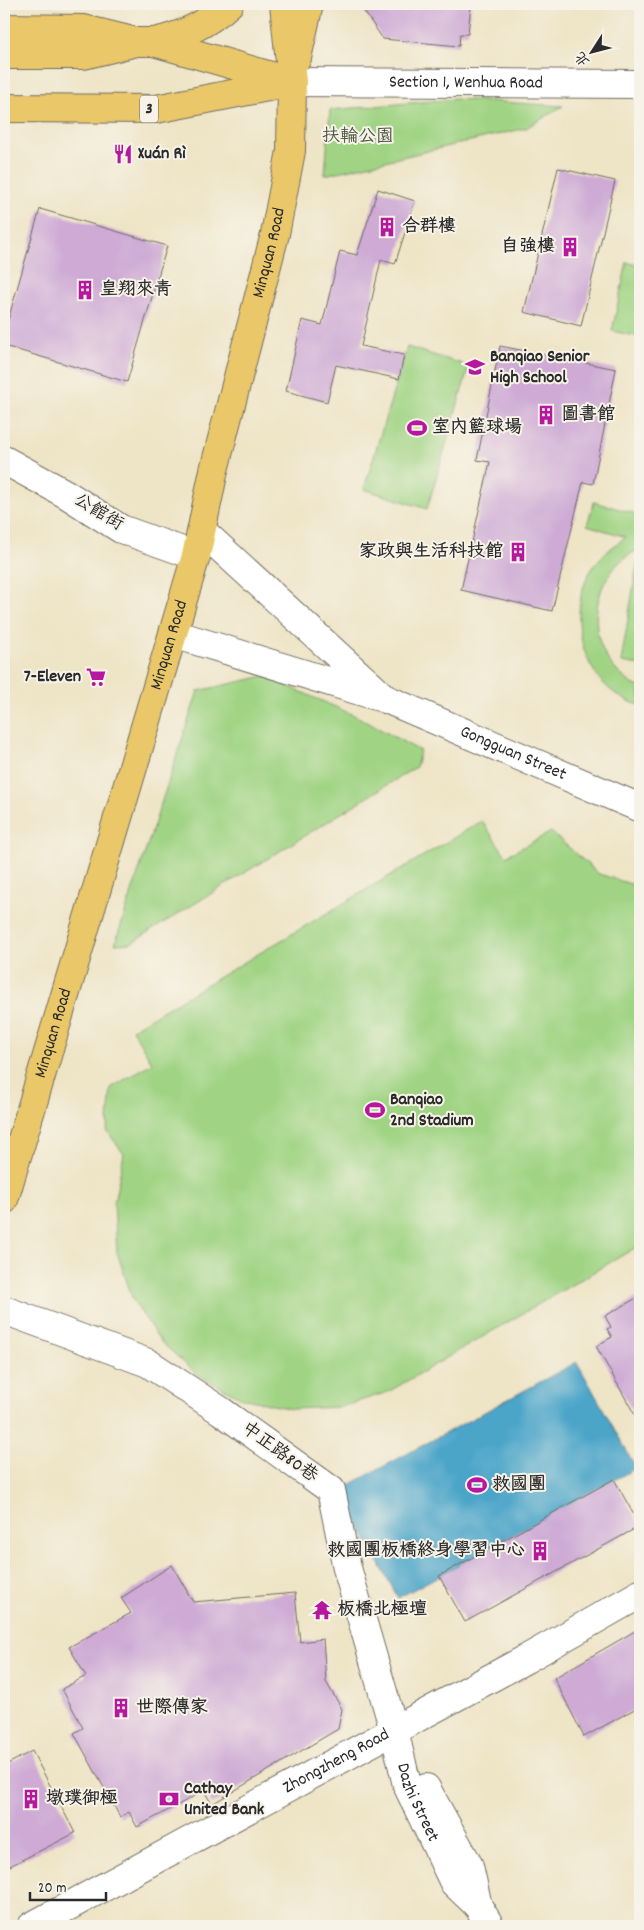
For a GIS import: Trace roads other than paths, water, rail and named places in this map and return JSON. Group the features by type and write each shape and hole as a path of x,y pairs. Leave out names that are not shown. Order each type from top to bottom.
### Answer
{"main road":[{"path":"4,28 84,29 146,42 189,31 206,23 229,4"},
{"name":"Minquan Road","path":"4,1200 174,634 199,543 214,470 277,224 291,150 292,82 284,4"},
{"name":"Minquan Road","path":"292,82 309,4"},
{"name":"Section 1, Wenhua Road","path":"4,55 84,55 146,42 292,82"},
{"name":"Section 1, Wenhua Road","path":"4,108 156,109 292,82"}],"street":[{"name":"Section 1, Wenhua Road","path":"292,82 640,84"},
{"name":"公館街","path":"4,460 66,494 121,529 199,543"},
{"path":"199,543 386,699"},
{"path":"174,634 386,699"},
{"name":"Gongguan Street","path":"386,699 640,808"},
{"name":"中正路80巷","path":"4,1310 148,1362 221,1411 331,1490 346,1568 394,1730"},
{"name":"Zhongzheng Road","path":"32,1926 640,1594"},
{"name":"Dazhi Street","path":"394,1730 469,1866 484,1916"}],"water":[{"name":"救國團","path":"577,1362 636,1468 398,1598 340,1490"}],"place":[{"name":"Xuán Rì","path":"123,154"},
{"name":"合群樓","path":"387,227"},
{"name":"自強樓","path":"570,247"},
{"name":"皇翔來青","path":"85,290"},
{"name":"Banqiao Senior High School","path":"475,367"},
{"name":"圖書館","path":"546,415"},
{"name":"室內籃球場","path":"417,428"},
{"name":"家政與生活科技館","path":"518,552"},
{"name":"7-Eleven","path":"96,677"},
{"name":"Banqiao 2nd Stadium","path":"375,1110"},
{"name":"救國團","path":"477,1485"},
{"name":"救國團板橋終身學習中心","path":"540,1551"},
{"name":"板橋北極壇","path":"322,1610"},
{"name":"世際傳家","path":"121,1708"},
{"name":"墩璞御極","path":"31,1799"},
{"name":"Cathay United Bank","path":"169,1799"}],"park label":[{"name":"扶輪公園","path":"358,137"}]}
